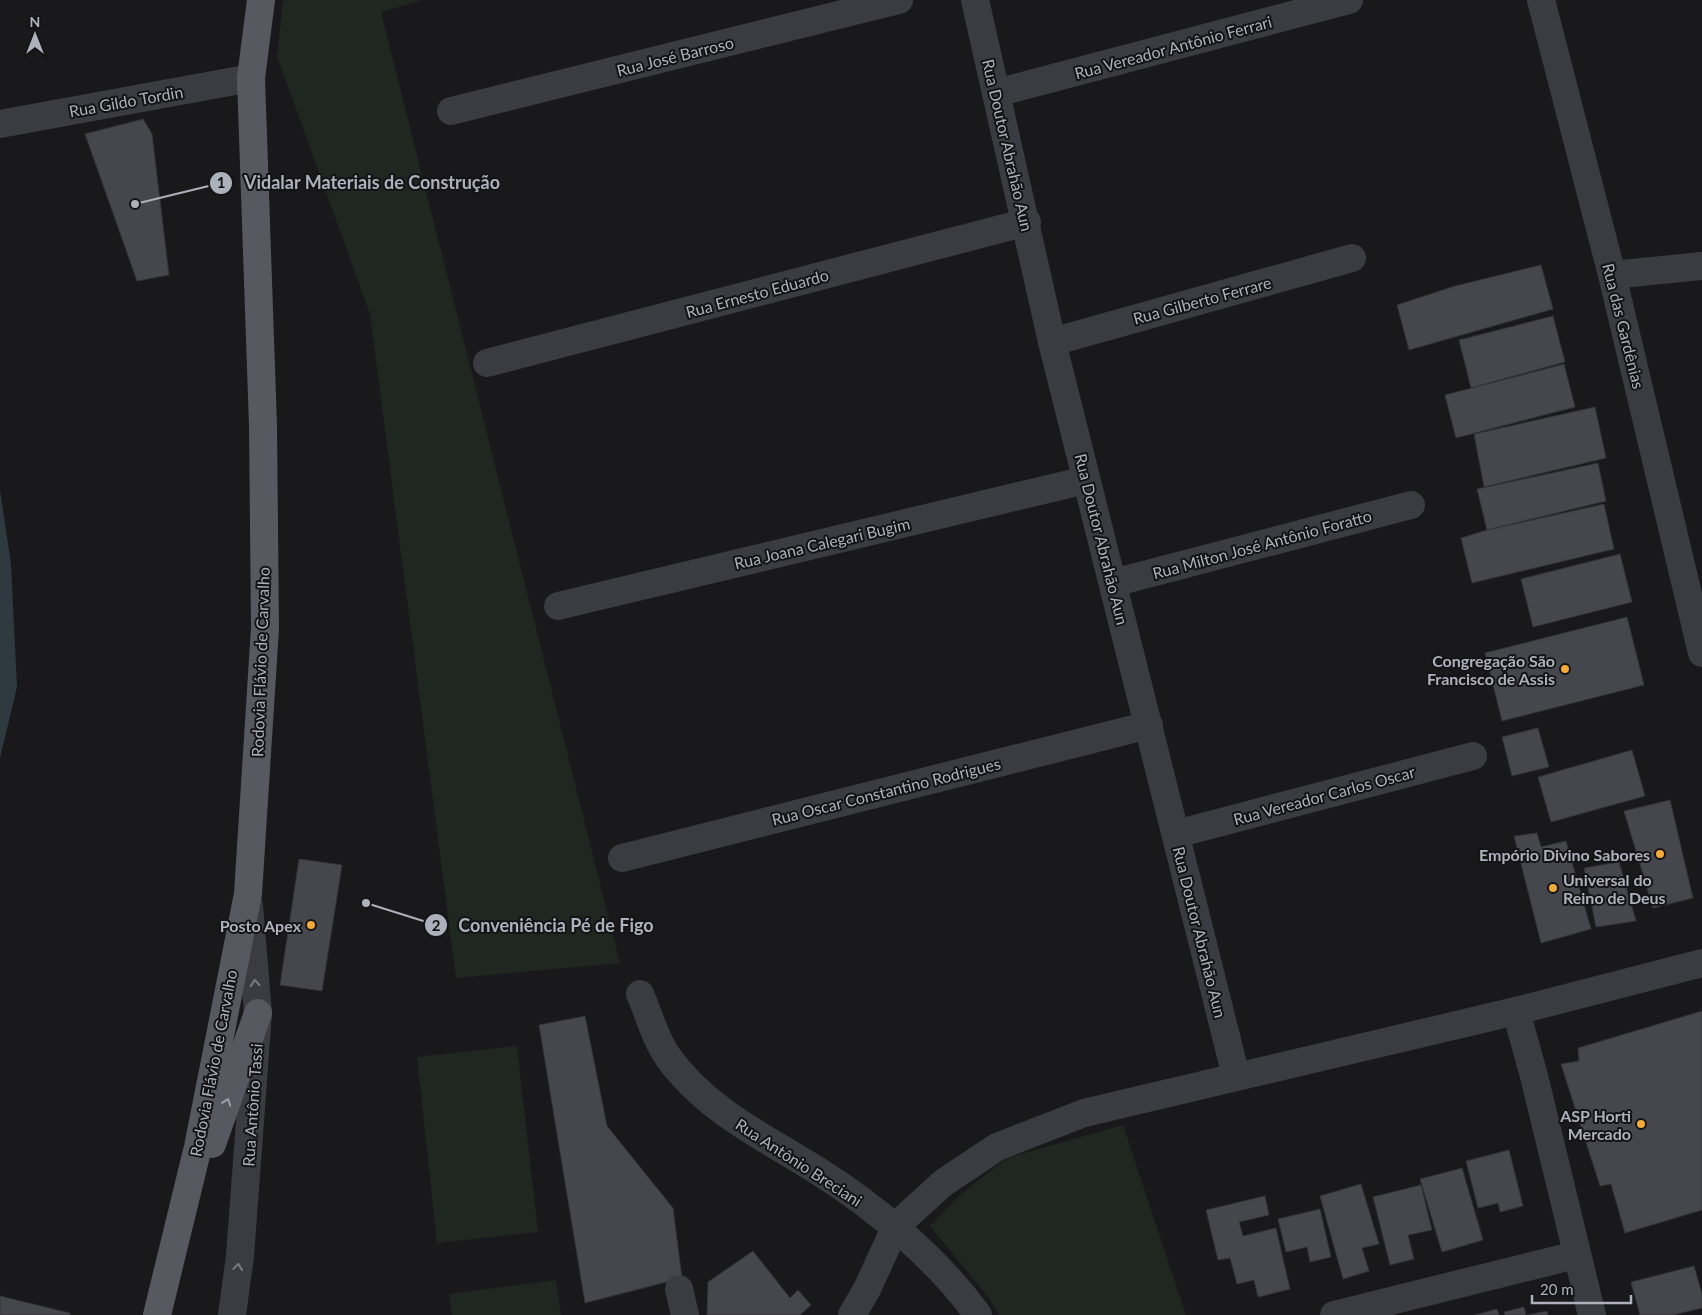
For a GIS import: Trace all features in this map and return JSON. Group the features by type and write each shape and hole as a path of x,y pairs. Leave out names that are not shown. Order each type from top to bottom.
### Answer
{"main road":[{"name":"Rodovia Flávio de Carvalho","path":"157,1315 198,1147 248,894 265,628 263,426 251,78 261,0"},
{"path":"170,1263 258,1013"}],"street":[{"name":"Rua José Barroso","path":"452,112 899,0"},
{"name":"Rua Doutor Abrahão Aun","path":"975,0 1052,342 1236,1076"},
{"name":"Rua Vereador Antônio Ferrari","path":"996,93 1349,0"},
{"name":"Rua das Gardênias","path":"1540,0 1612,275 1692,564 1702,653"},
{"name":"Rua Gildo Tordin","path":"0,124 251,78"},
{"name":"Rua Ernesto Eduardo","path":"487,363 1026,222"},
{"name":"Rua Gilberto Ferrare","path":"1052,342 1352,258"},
{"path":"1612,275 1702,266"},
{"name":"Rua Joana Calegari Bugim","path":"558,606 1086,480"},
{"name":"Rua Milton José Antônio Foratto","path":"1113,584 1411,505"},
{"name":"Rua Oscar Constantino Rodrigues","path":"622,858 1149,725"},
{"name":"Rua Vereador Carlos Oscar","path":"1176,834 1473,756"},
{"name":"Rua Antônio Tassi","path":"232,1315 241,1246 258,1013 248,894"},
{"path":"852,1315 867,1289 896,1226 944,1183 997,1147 1084,1113 1516,1011 1702,963"},
{"name":"Rua Antônio Breciani","path":"640,994 666,1056 689,1082 738,1124 816,1169 896,1226 967,1300 978,1315"},
{"path":"1516,1011 1534,1076 1592,1315"},
{"path":"1334,1315 1576,1255"}],"shaded area":[{"path":"283,0 423,0 381,12 620,963 456,978 370,314 277,56"},
{"path":"0,490 11,564 17,687 0,758"},
{"path":"517,1046 538,1232 437,1243 417,1057"},
{"path":"1123,1125 1186,1315 999,1315 989,1298 930,1226 959,1196 1007,1158"},
{"path":"556,1280 561,1315 452,1315 449,1294"}],"building":[{"path":"143,119 152,134 169,275 137,281 85,134"},
{"path":"1541,265 1553,309 1409,350 1397,305 1455,286"},
{"path":"1553,316 1565,362 1471,388 1459,340"},
{"path":"1564,364 1575,407 1456,438 1445,395"},
{"path":"1595,407 1606,458 1484,487 1474,434"},
{"path":"1598,463 1606,501 1487,530 1477,489"},
{"path":"1604,504 1614,549 1472,583 1461,538 1487,530"},
{"path":"1620,554 1632,602 1533,627 1521,579"},
{"name":"Congregação São Francisco de Assis","path":"1627,617 1644,685 1502,721 1485,653"},
{"path":"1538,728 1549,767 1512,776 1502,737"},
{"path":"1632,750 1645,796 1551,822 1538,777"},
{"name":"Empório Divino Sabores","path":"1670,800 1693,898 1653,908 1624,811"},
{"name":"Universal do Reino de Deus","path":"1537,833 1541,847 1566,841 1591,929 1541,943 1514,836"},
{"name":"Posto Apex","path":"299,859 342,865 322,991 280,985"},
{"path":"1619,862 1636,921 1596,927 1584,868"},
{"name":"ASP Horti Mercado","path":"1702,1011 1702,1210 1625,1233 1611,1184 1600,1186 1561,1064 1579,1061 1578,1048"},
{"path":"585,1016 607,1126 673,1208 682,1278 585,1303 539,1025"},
{"path":"1509,1150 1523,1206 1500,1212 1498,1203 1478,1208 1466,1161"},
{"path":"1462,1168 1483,1240 1442,1252 1420,1179"},
{"path":"1361,1184 1379,1244 1362,1248 1369,1271 1343,1279 1320,1196"},
{"path":"1421,1185 1432,1230 1408,1235 1414,1259 1390,1265 1373,1197"},
{"path":"1265,1196 1269,1215 1239,1222 1243,1236 1276,1228 1290,1289 1258,1297 1254,1280 1237,1284 1230,1258 1218,1260 1206,1210"},
{"path":"1320,1209 1331,1257 1310,1262 1307,1247 1286,1252 1278,1219"},
{"path":"753,1251 790,1298 798,1290 811,1305 800,1315 707,1315 708,1282"},
{"path":"1694,1266 1702,1294 1702,1308 1673,1315 1640,1315 1631,1282"},
{"path":"0,1296 70,1313 70,1315 0,1315"},
{"path":"1524,1307 1526,1315 1505,1315 1504,1312"},
{"path":"1497,1309 1499,1315 1475,1315"},
{"path":"1547,1311 1548,1315 1527,1315"}],"place":[{"name":"Vidalar Materiais de Construção","path":"135,204"},
{"name":"Congregação São Francisco de Assis","path":"1565,669"},
{"name":"Empório Divino Sabores","path":"1660,854"},
{"name":"Universal do Reino de Deus","path":"1553,888"},
{"name":"Conveniência Pé de Figo","path":"366,903"},
{"name":"Posto Apex","path":"311,925"},
{"name":"ASP Horti Mercado","path":"1641,1124"}]}
